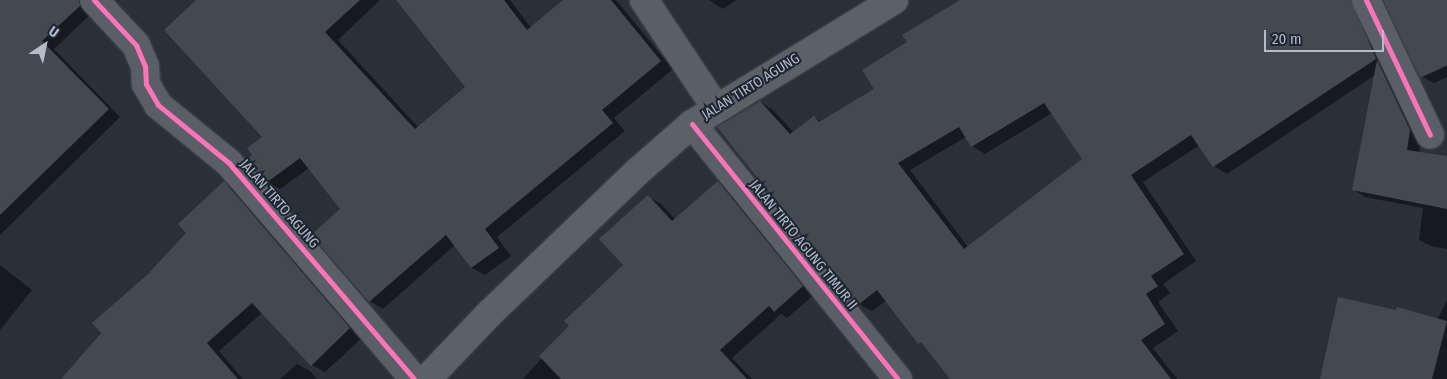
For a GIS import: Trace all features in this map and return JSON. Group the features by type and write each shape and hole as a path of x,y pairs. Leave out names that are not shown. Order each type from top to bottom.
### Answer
{"main road":[{"name":"JALAN TIRTO AGUNG","path":"427,379 581,226 692,124 894,0"}],"street":[{"name":"JALAN TIRTO AGUNG","path":"94,0 136,45 145,66 146,84 158,105 229,163 414,379"},
{"path":"644,0 716,108"},
{"path":"1366,0 1430,135"},
{"name":"JALAN TIRTO AGUNG TIMUR II","path":"692,124 898,379"}],"building":[{"path":"0,0 79,0 80,6 42,41 109,109 0,215"},
{"path":"196,0 360,0 325,32 415,129 465,87 396,0 504,0 527,30 563,0 611,0 661,61 602,110 613,123 485,229 499,248 471,268 446,235 369,302 311,235 340,209 300,158 266,183 247,160 252,155 247,148 262,137 164,30"},
{"path":"960,0 1351,0 1376,59 1213,167 1191,135 1131,175 1184,254 1151,276 1158,286 1146,294 1165,324 1141,340 1171,379 950,379 921,342 918,344 877,290 858,305 717,127 760,101 790,134 814,116 819,122 874,89 862,70 907,42 902,35","holes":["1044,103 1082,159 964,249 898,163 959,127 971,147"]},
{"path":"1383,0 1447,0 1447,65 1420,78"},
{"path":"1377,60 1410,130 1407,150 1447,156 1447,209 1352,190"},
{"path":"224,181 350,328 311,366 252,303 207,343 238,379 61,379 101,333 92,323 147,275 186,233 178,224"},
{"path":"718,181 803,286 774,312 769,306 720,350 747,379 561,379 539,356 569,326 564,321 623,265 599,239 648,195 672,221"},
{"path":"1338,297 1396,310 1397,307 1447,321 1432,379 1320,379"}],"cycle path":[{"path":"94,0 136,45 145,66 146,84 158,105 229,163 414,379"},
{"path":"1366,0 1430,135"},
{"path":"692,124 898,379"}]}
